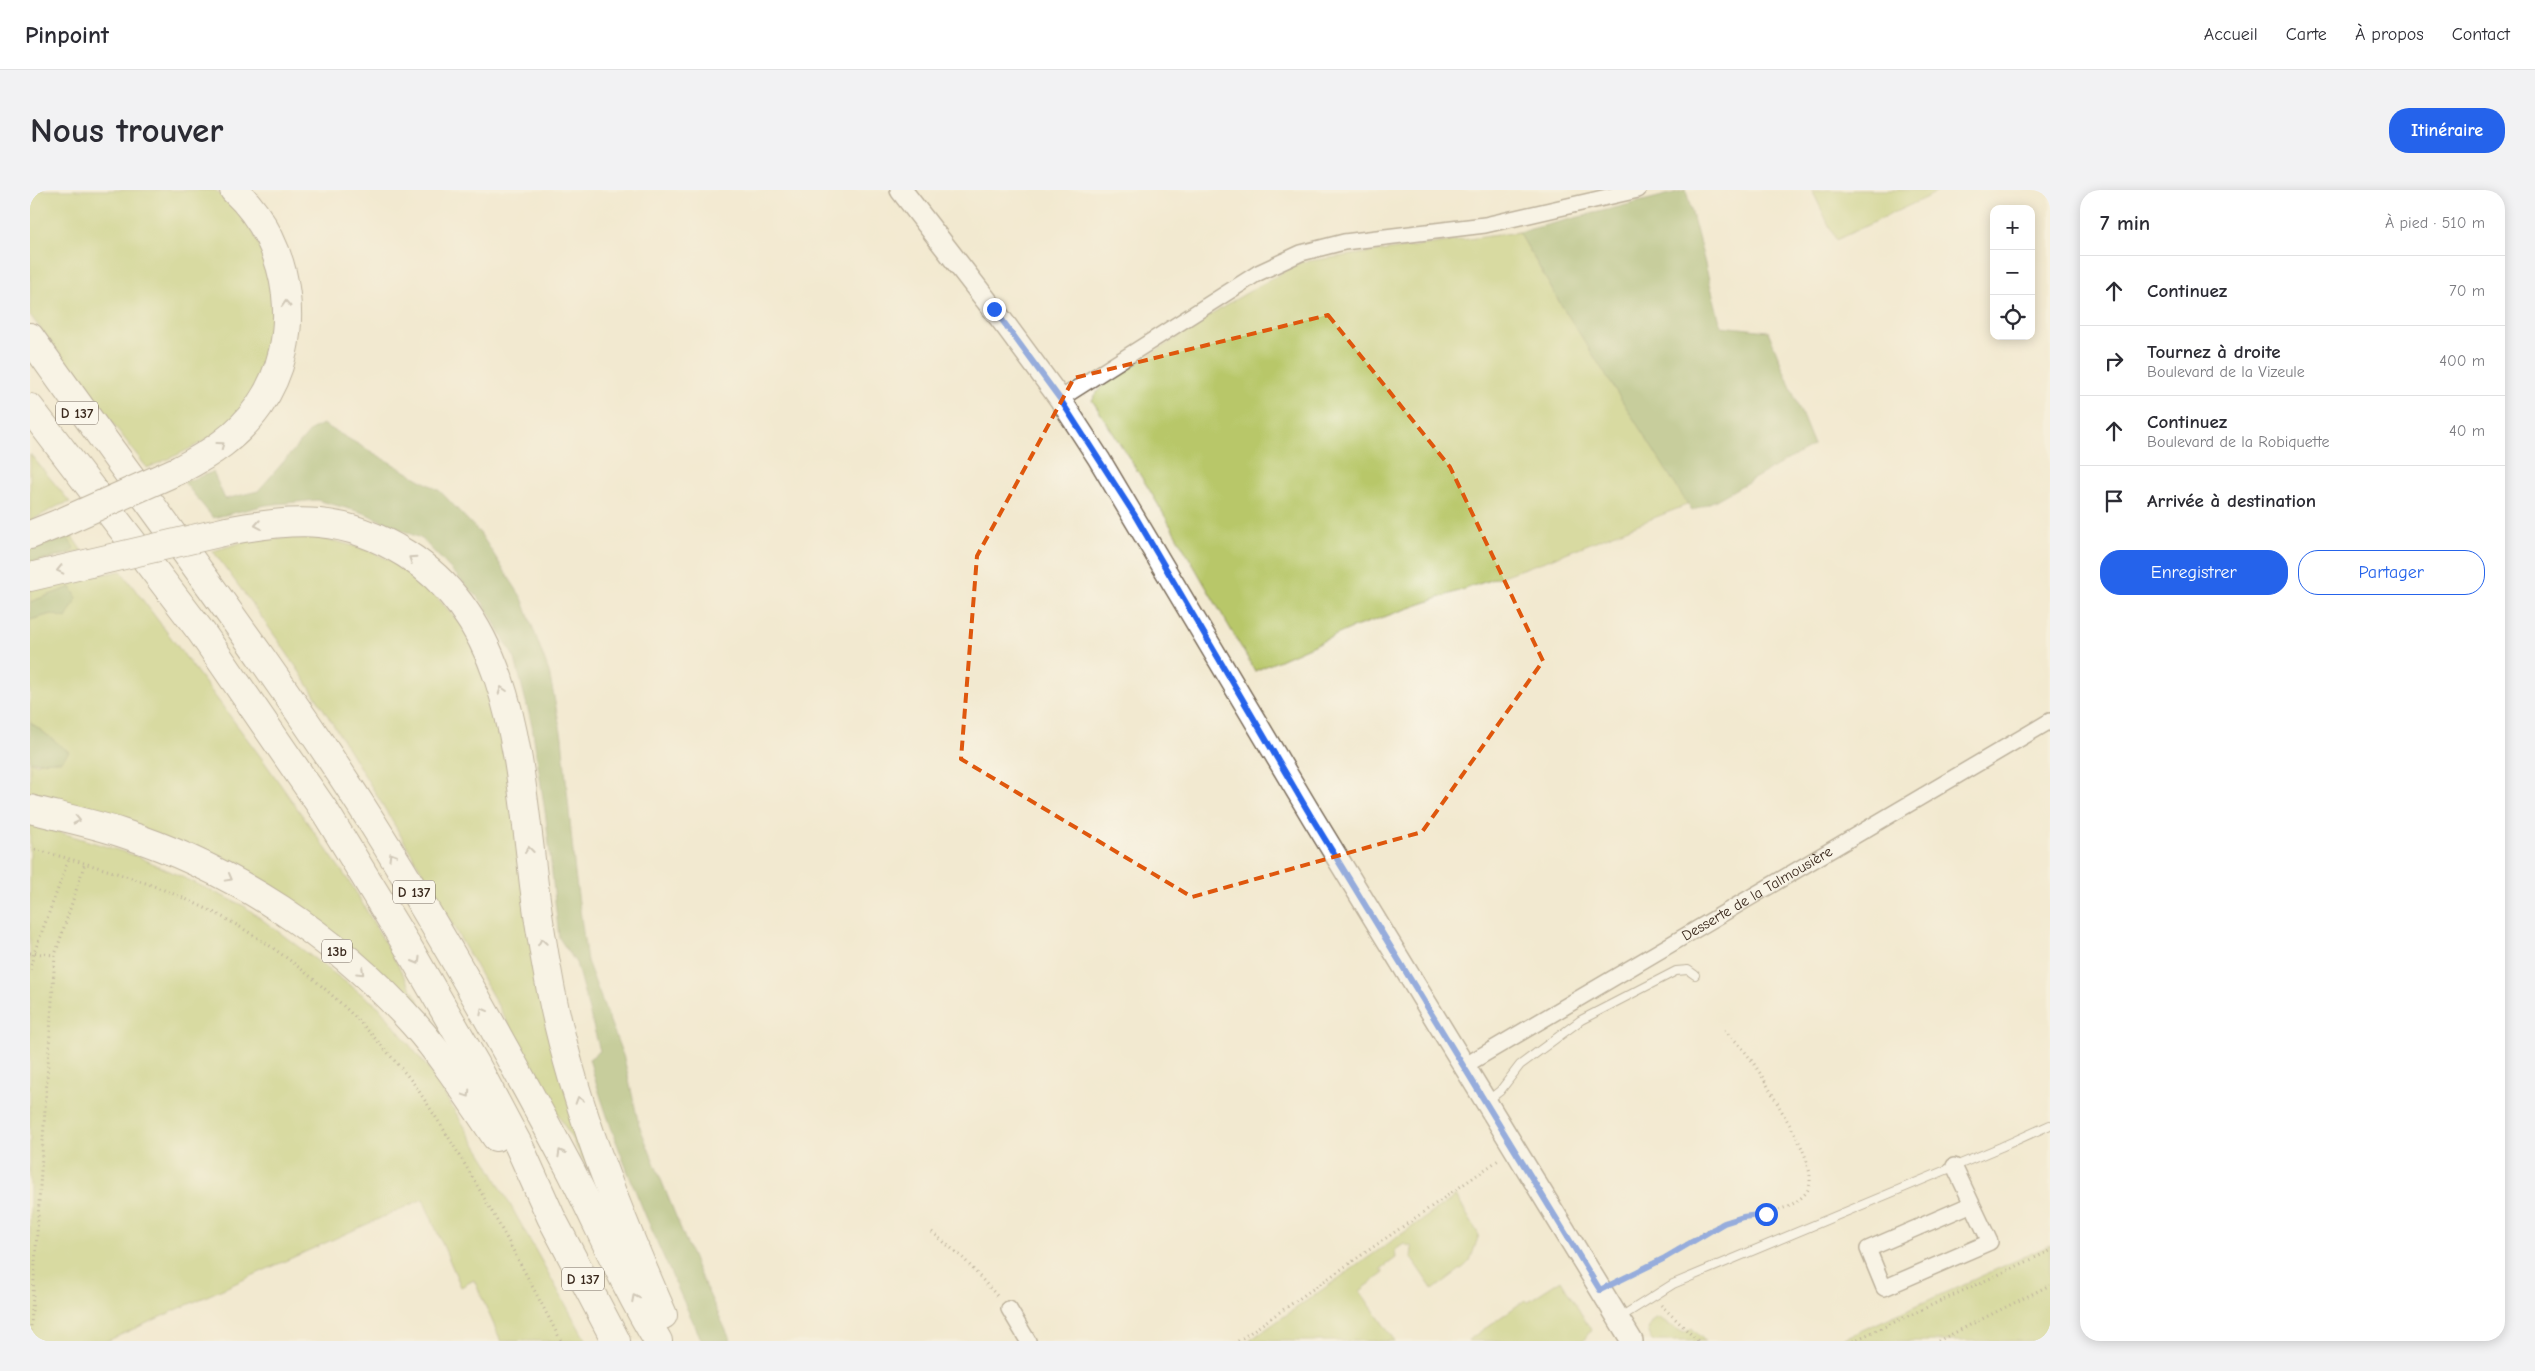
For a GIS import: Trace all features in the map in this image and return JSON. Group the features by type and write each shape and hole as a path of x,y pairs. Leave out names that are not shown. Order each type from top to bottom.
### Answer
{"highway":[{"path":"30,535 179,470 206,456 229,440 253,413 270,386 280,362 284,344 287,303 278,259 263,226 253,210 234,190"},
{"path":"30,337 124,470"},
{"name":"D 137","path":"30,356 124,470 258,651 373,825 444,942 518,1074 658,1341"},
{"name":"D 137","path":"30,408 202,633 326,813 408,947 476,1065 519,1146 551,1217 616,1341"},
{"path":"30,434 58,466 190,640 326,813"},
{"path":"30,577 227,531 280,522 318,521 369,536 398,549 432,573 457,599 479,631 499,679 510,718 548,975 574,1084 619,1212 667,1323 672,1341"},
{"name":"13b","path":"30,809 124,834 198,862 229,878 318,935 352,964 414,1024 467,1093 551,1217"}],"main road":[{"path":"901,190 1060,399 1134,514 1312,818 1631,1341"}],"street":[{"path":"1060,399 1258,273 1301,252 1344,242 1485,225 1638,190"},
{"name":"Desserte de la Talmousière","path":"1464,1066 2050,721"},
{"path":"1954,1166 1972,1204 1990,1242 1884,1288 1868,1249 1972,1204"},
{"path":"1009,1309 1028,1341"}],"lane":[{"path":"1486,1102 1500,1091 1520,1065 1580,1020 1676,971 1688,970 1695,975"},
{"path":"1618,1319 1673,1284 2050,1124"}],"path":[{"path":"30,848 132,878 194,902 265,943 309,975 350,1012 420,1092 505,1235 561,1341"},
{"path":"30,970 32,953 69,859"},
{"path":"30,1341 54,956 85,863"},
{"path":"32,953 54,956"},
{"path":"1600,1290 1663,1259 1724,1223 1784,1208 1805,1194 1809,1186 1806,1161 1791,1126 1754,1063 1737,1040 1721,1028"},
{"path":"1238,1341 1514,1149"},
{"path":"932,1232 964,1259 1009,1309"},
{"path":"1853,1341 2050,1251"},
{"path":"1938,1341 2050,1285"},
{"path":"1652,1297 1698,1341"}],"highlighted area":[{"path":"1328,315 1450,467 1543,661 1422,832 1192,897 961,759 977,556 1074,378"}],"green space":[{"path":"30,190 215,190 239,213 257,240 268,270 273,302 272,335 264,366 250,395 230,421 212,436 169,459 147,468 30,315"},
{"path":"1686,190 1721,326 1768,331 1814,445 1716,500 1692,511 1557,298 1519,232"},
{"path":"1812,190 1942,190 1836,240"},
{"path":"1519,232 1557,298 1689,504 1548,560 1352,628 1255,671 1149,489 1092,400 1101,387 1231,302 1301,262"},
{"path":"323,424 440,491 480,533 522,598 549,672 562,737 575,873 587,961 624,1058 639,1125 696,1266 731,1341 702,1341 640,1202 612,1131 589,1059 600,1051 576,963 559,938 546,818 532,725 515,659 483,603 422,539 364,513 317,500 266,505 213,518 184,482 213,472 225,499 258,491 312,429"},
{"path":"30,454 70,502 58,506 30,521"},
{"path":"68,531 82,551 30,564 30,562 45,558 58,538 39,548 30,547"},
{"path":"307,536 367,550 398,564 421,580 463,626 491,685 589,1170 376,793 299,671 213,551 250,540"},
{"path":"67,537 74,548 69,553 30,562 30,547 40,546"},
{"path":"121,571 263,760 353,887 450,1056 318,925 30,801 30,762 36,764 69,752 30,722 30,620 51,614 71,587 30,602 30,587"},
{"path":"71,587 77,598 66,618 51,614 30,620 30,602"},
{"path":"30,722 69,752 61,761 30,762"},
{"path":"30,823 137,856 244,906 379,1007 428,1068 487,1163 586,1341 501,1341 474,1280 461,1287 423,1199 107,1341 30,1341"},
{"path":"1456,1196 1479,1235 1470,1261 1465,1266 1433,1290 1411,1258 1412,1247 1404,1244 1395,1250 1396,1258 1381,1269 1384,1273 1360,1291 1395,1341 1249,1341"},
{"path":"2050,1245 2050,1341 1838,1341"},
{"path":"1561,1280 1591,1330 1583,1341 1467,1341 1525,1300 1527,1302"},
{"path":"1657,1318 1684,1333 1692,1328 1705,1341 1652,1341 1648,1330 1651,1322"}],"route":[{"path":"994,309 1060,399 1134,514 1312,818 1600,1290 1663,1259 1724,1223 1743,1217 1766,1214"}]}
